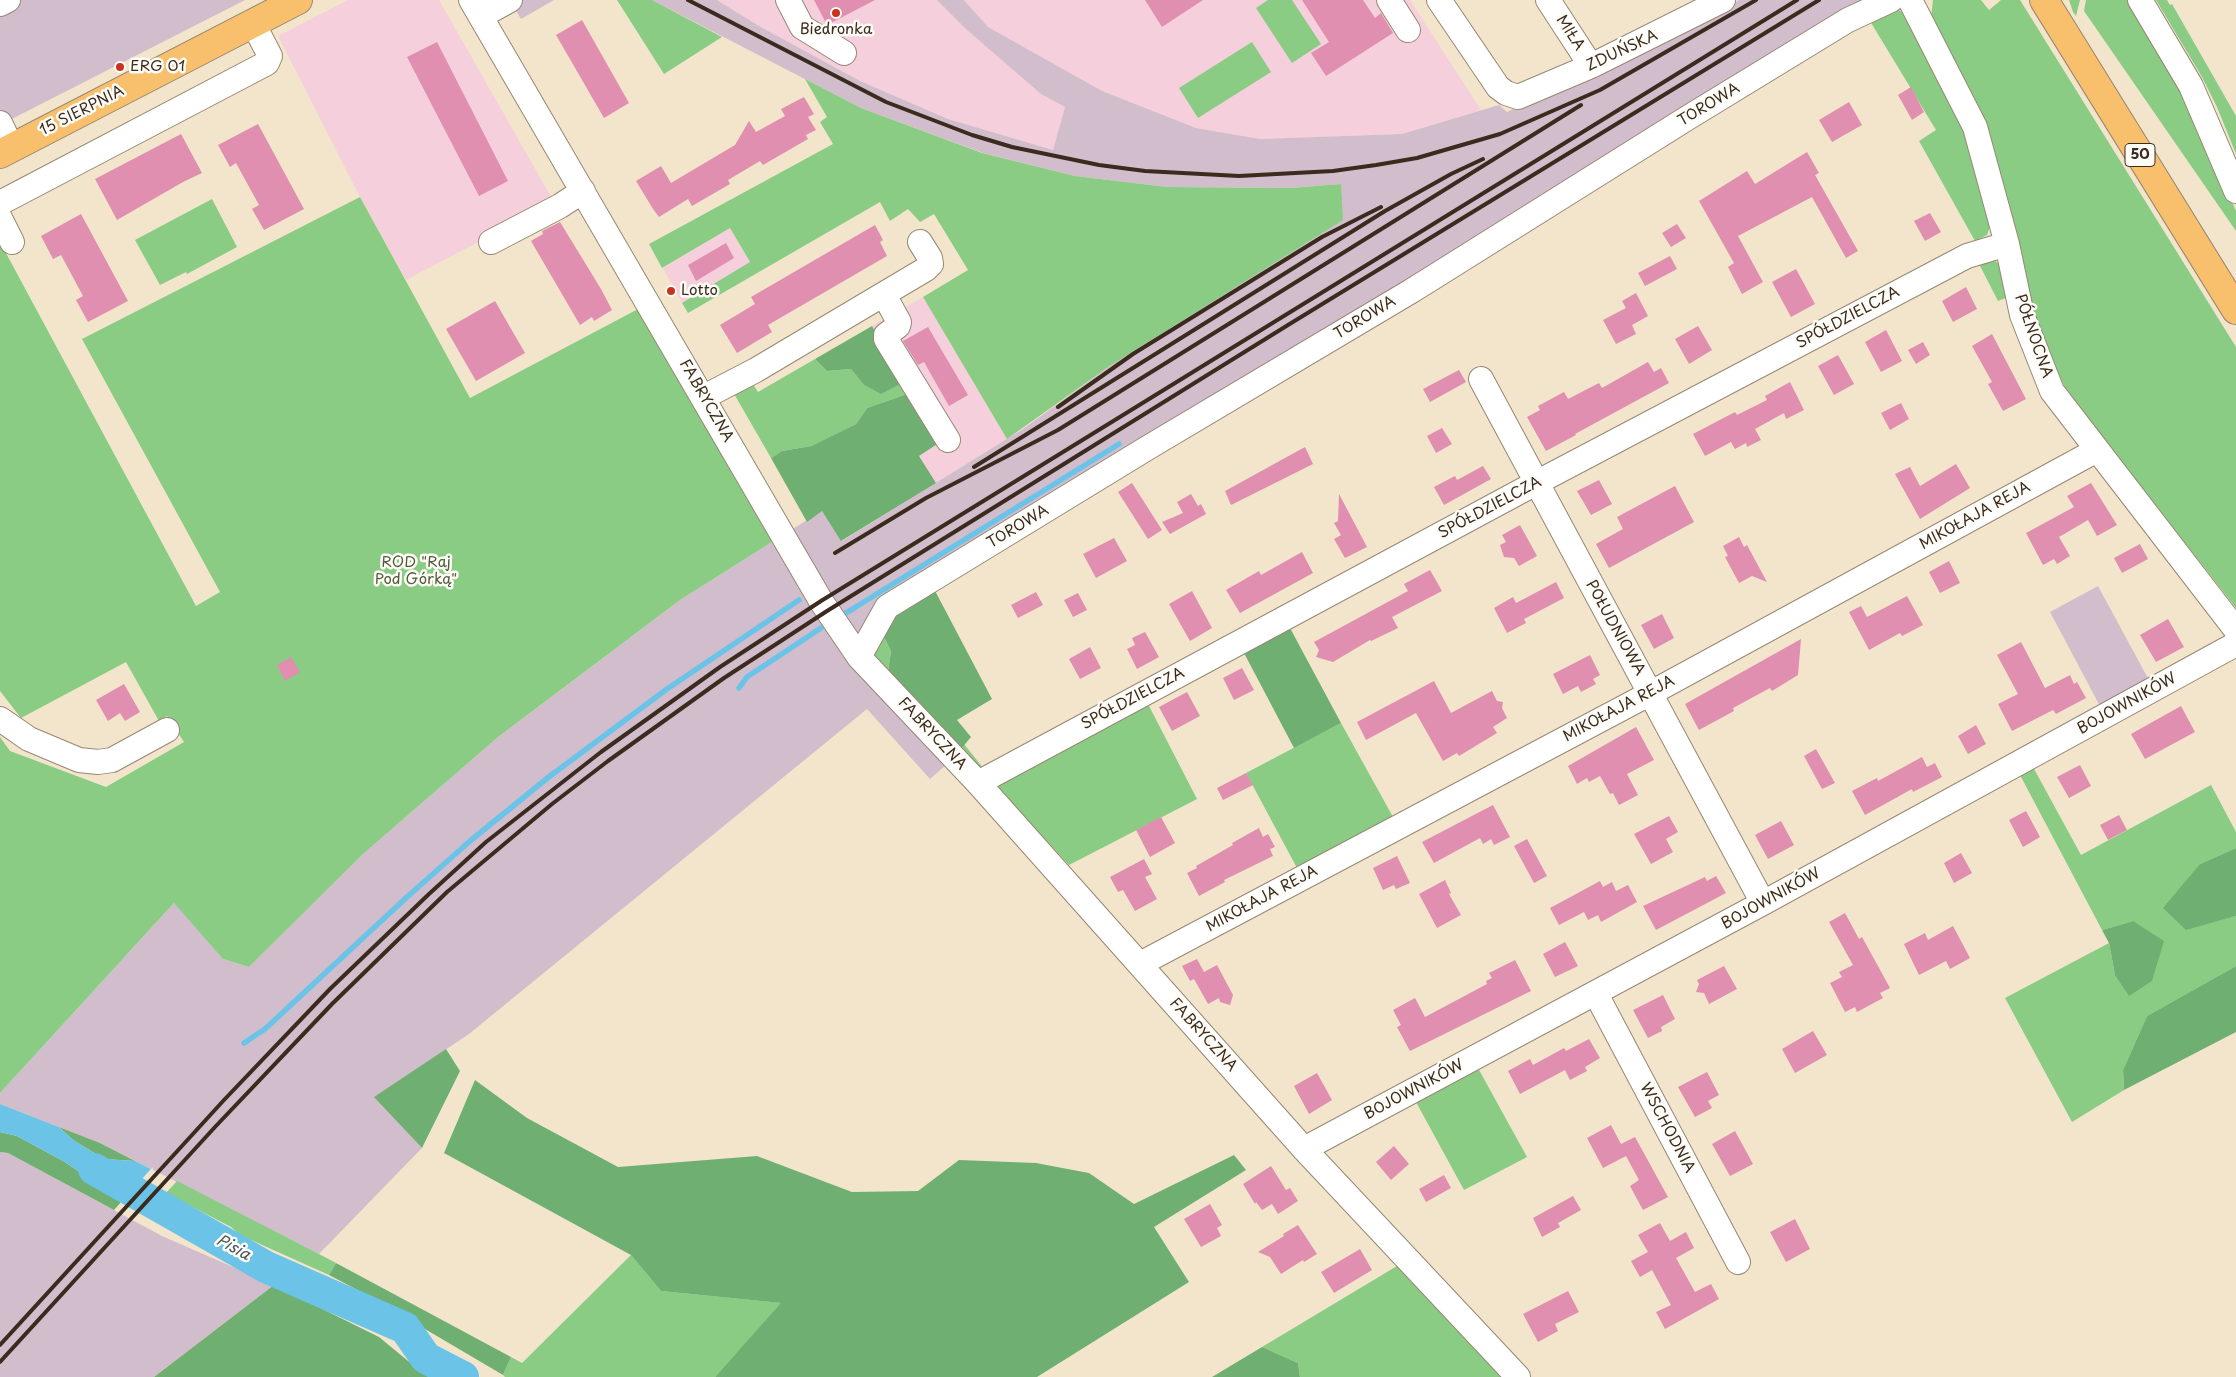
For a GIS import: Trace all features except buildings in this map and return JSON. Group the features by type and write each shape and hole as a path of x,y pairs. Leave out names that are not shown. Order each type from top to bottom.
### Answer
{"main road":[{"name":"15 SIERPNIA","path":"6,151 298,0"},
{"name":"50","path":"2044,0 2236,310"}],"street":[{"path":"0,4 8,0"},
{"path":"476,8 510,0"},
{"path":"788,0 802,27 844,53"},
{"path":"1389,0 1408,30"},
{"name":"ZDUŃSKA","path":"1440,0 1498,88 1506,93 1518,96 1591,66 1723,0"},
{"name":"MIŁA","path":"1548,0 1591,66"},
{"name":"TOROWA","path":"859,657 887,606 1157,442 1413,290 1848,20 1891,0"},
{"name":"PÓŁNOCNA","path":"1910,0 1975,127 2007,244 2022,315 2052,391 2236,630"},
{"path":"2140,0 2191,86 2236,192"},
{"name":"FABRYCZNA","path":"476,8 824,606 859,657 978,783 1304,1149 1518,1377"},
{"path":"0,203 267,63 270,56 254,23"},
{"path":"0,123 6,151"},
{"path":"491,242 560,206 583,191"},
{"path":"0,218 12,242"},
{"path":"704,397 756,370 884,295 930,264 930,258 920,242"},
{"name":"SPÓŁDZIELCZA","path":"978,783 1536,483 1967,256 2007,244"},
{"path":"884,295 899,322 898,326 886,335 886,339 948,440"},
{"name":"POŁUDNIOWA","path":"1481,379 1763,903"},
{"name":"MIKOŁAJA REJA","path":"1140,964 1651,693 2097,450"},
{"name":"BOJOWNIKÓW","path":"1304,1149 1596,994 2236,644"},
{"path":"0,719 29,739 80,760 98,762 112,760 167,730"},
{"name":"WSCHODNIA","path":"1596,994 1738,1262"}],"shaded area":[{"path":"0,0 245,0 0,125"},
{"path":"348,0 439,0 554,202 406,280 360,197 278,36"},
{"path":"510,0 554,0 521,19"},
{"path":"652,0 717,0 759,26 860,81 948,119 1053,150 1065,107 1041,94 967,30 937,0 964,0 988,27 1102,91 1196,128 1260,139 1402,134 1499,105 1507,112 1640,51 1739,0 1869,0 857,636 791,530 822,511 842,541 1023,429 1111,365 1341,184 1291,188 1167,187 1075,176 983,153 861,108"},
{"path":"717,0 937,0 967,30 1041,94 1065,107 1053,150 948,119 860,81 759,26"},
{"path":"964,0 1410,0 1481,110 1402,134 1260,139 1196,128 1102,91 1080,79 988,27"},
{"path":"730,228 750,263 682,303 663,268"},
{"path":"923,297 1007,439 936,483 919,456 939,443 872,326"},
{"path":"775,540 801,591 835,642 947,764 930,779 867,709 469,1034 375,1097 422,1148 319,1254 100,1143 0,1104 0,1093 175,902 223,959 249,967 363,854 498,737 680,600"},
{"path":"2098,586 2150,682 2101,708 2050,612"},
{"path":"0,1152 8,1153 162,1236 274,1285 154,1377 0,1377"}],"green space":[{"path":"617,0 652,0 722,37 664,74"},
{"path":"1268,0 1292,0 1321,44 1292,63 1256,8"},
{"path":"1933,0 1981,0 1989,10 2001,0 2020,0 2236,347 2236,608 2065,387 2037,330 1931,18"},
{"path":"2069,0 2080,0 2076,16 2073,12"},
{"path":"2086,0 2130,0 2174,73 2236,211 2236,231 2084,11"},
{"path":"2156,0 2167,0 2170,5 2172,4 2236,116 2236,154 2217,107 2202,77"},
{"path":"1897,9 1905,14 1959,117 1971,148 1991,224 1987,235 1975,241 1919,141 1936,130 1870,21"},
{"path":"1252,42 1271,72 1198,118 1179,88"},
{"path":"805,79 861,108 982,153 1075,176 1167,187 1291,188 1341,184 1343,220 1111,365 1007,439 923,297 968,270 934,214 920,222 908,209 890,221 880,202 688,313 682,303 750,262 730,228 662,268 649,244 833,144 820,122 827,117"},
{"name":"ROD \"Raj Pod Górką\"","path":"360,197 470,398 638,309 775,540 680,600 498,737 363,854 249,967 223,959 174,903 0,1093 0,737 10,751 106,787 184,742 167,716 159,721 126,662 21,718 0,691 0,242 196,606 220,592 82,339"},
{"path":"212,199 237,247 187,274 186,272 160,285 135,240"},
{"path":"1988,259 1997,262 2001,268 2008,297 1998,301 1977,260"},
{"path":"872,326 904,382 881,394 863,384 851,369 827,371 815,359"},
{"path":"815,359 827,371 851,369 863,384 904,382 910,393 867,408 856,424 811,446 782,451 771,458 733,392 751,381 758,392"},
{"path":"910,393 939,443 919,456 936,483 841,541 822,511 807,522 771,458 782,451 811,446 856,424 867,408"},
{"path":"933,587 992,699 957,720 971,737 961,749 888,672 891,651 881,631 896,609"},
{"path":"1290,628 1341,723 1294,748 1244,653"},
{"path":"881,631 891,651 888,672 871,655"},
{"path":"1148,704 1197,799 1069,865 996,786"},
{"path":"1341,723 1393,817 1297,868 1246,773"},
{"path":"964,744 984,769 978,767 961,749"},
{"path":"2033,767 2081,855 2211,785 2236,832 2236,848 2200,864 2186,929 2236,916 2236,966 2147,1016 2123,1070 2124,1090 2072,1122 2005,998 2109,943 2115,975 2133,921 2102,930 2020,775"},
{"path":"2236,848 2236,916 2186,930 2163,908 2200,864"},
{"path":"2133,921 2164,941 2152,981 2129,996 2115,975 2109,943 2102,930"},
{"path":"2236,966 2236,1032 2124,1090 2123,1070 2147,1016"},
{"path":"446,1049 460,1071 422,1148 374,1097"},
{"path":"1478,1068 1527,1157 1464,1190 1416,1102"},
{"path":"475,1080 527,1118 618,1167 757,1156 852,1192 918,1191 959,1160 1036,1163 1089,1173 1134,1204 1234,1155 1246,1170 1154,1227 1189,1282 1037,1377 715,1377 781,1303 661,1291 631,1255 444,1153"},
{"path":"59,1127 100,1143 135,1161 104,1159 73,1140"},
{"path":"0,1132 17,1136 65,1162 122,1201 114,1210 8,1153 0,1152"},
{"path":"177,1181 336,1263 329,1275 240,1235 231,1227 166,1193"},
{"path":"631,1255 661,1291 782,1303 715,1377 505,1377 503,1375 511,1357 522,1363"},
{"path":"336,1263 511,1357 503,1375 369,1296 329,1275"},
{"path":"1397,1266 1501,1377 1300,1377 1298,1363 1262,1347"},
{"path":"274,1285 379,1337 425,1375 430,1377 154,1377"},
{"path":"1262,1347 1298,1363 1300,1377 1212,1377"}],"water":[{"path":"0,1104 59,1127 73,1140 104,1159 135,1161 151,1169 122,1201 65,1162 17,1136 0,1132"}],"pier":[{"path":"153,1167 153,1171 124,1203 120,1203"}],"waterway":[{"path":"846,613 1119,444"},
{"path":"244,1043 265,1029 470,841 550,776 667,689 799,600"},
{"path":"739,688 747,677 821,628"},
{"name":"Pisia","path":"94,1169 266,1267 405,1328 426,1358 463,1377"}],"railway":[{"path":"688,0 886,102 972,135 1012,147 1099,165 1145,171 1239,176 1333,171 1376,165 1417,158 1500,134 1600,90 1756,0"},
{"path":"0,1345 224,1100 330,989 486,842 601,752 720,667 821,601 1797,0"},
{"path":"0,1362 215,1127 332,1004 447,892 552,804 608,761 724,678 827,611 1288,325 1819,0"},
{"path":"835,553 926,498 1058,430 1581,105"},
{"path":"974,467 1385,211 1451,174 1483,159"},
{"path":"1058,407 1133,354 1322,237 1381,207"}],"place":[{"name":"Biedronka","path":"836,13"},
{"name":"ERG 01","path":"120,67"},
{"name":"Lotto","path":"671,291"}]}
